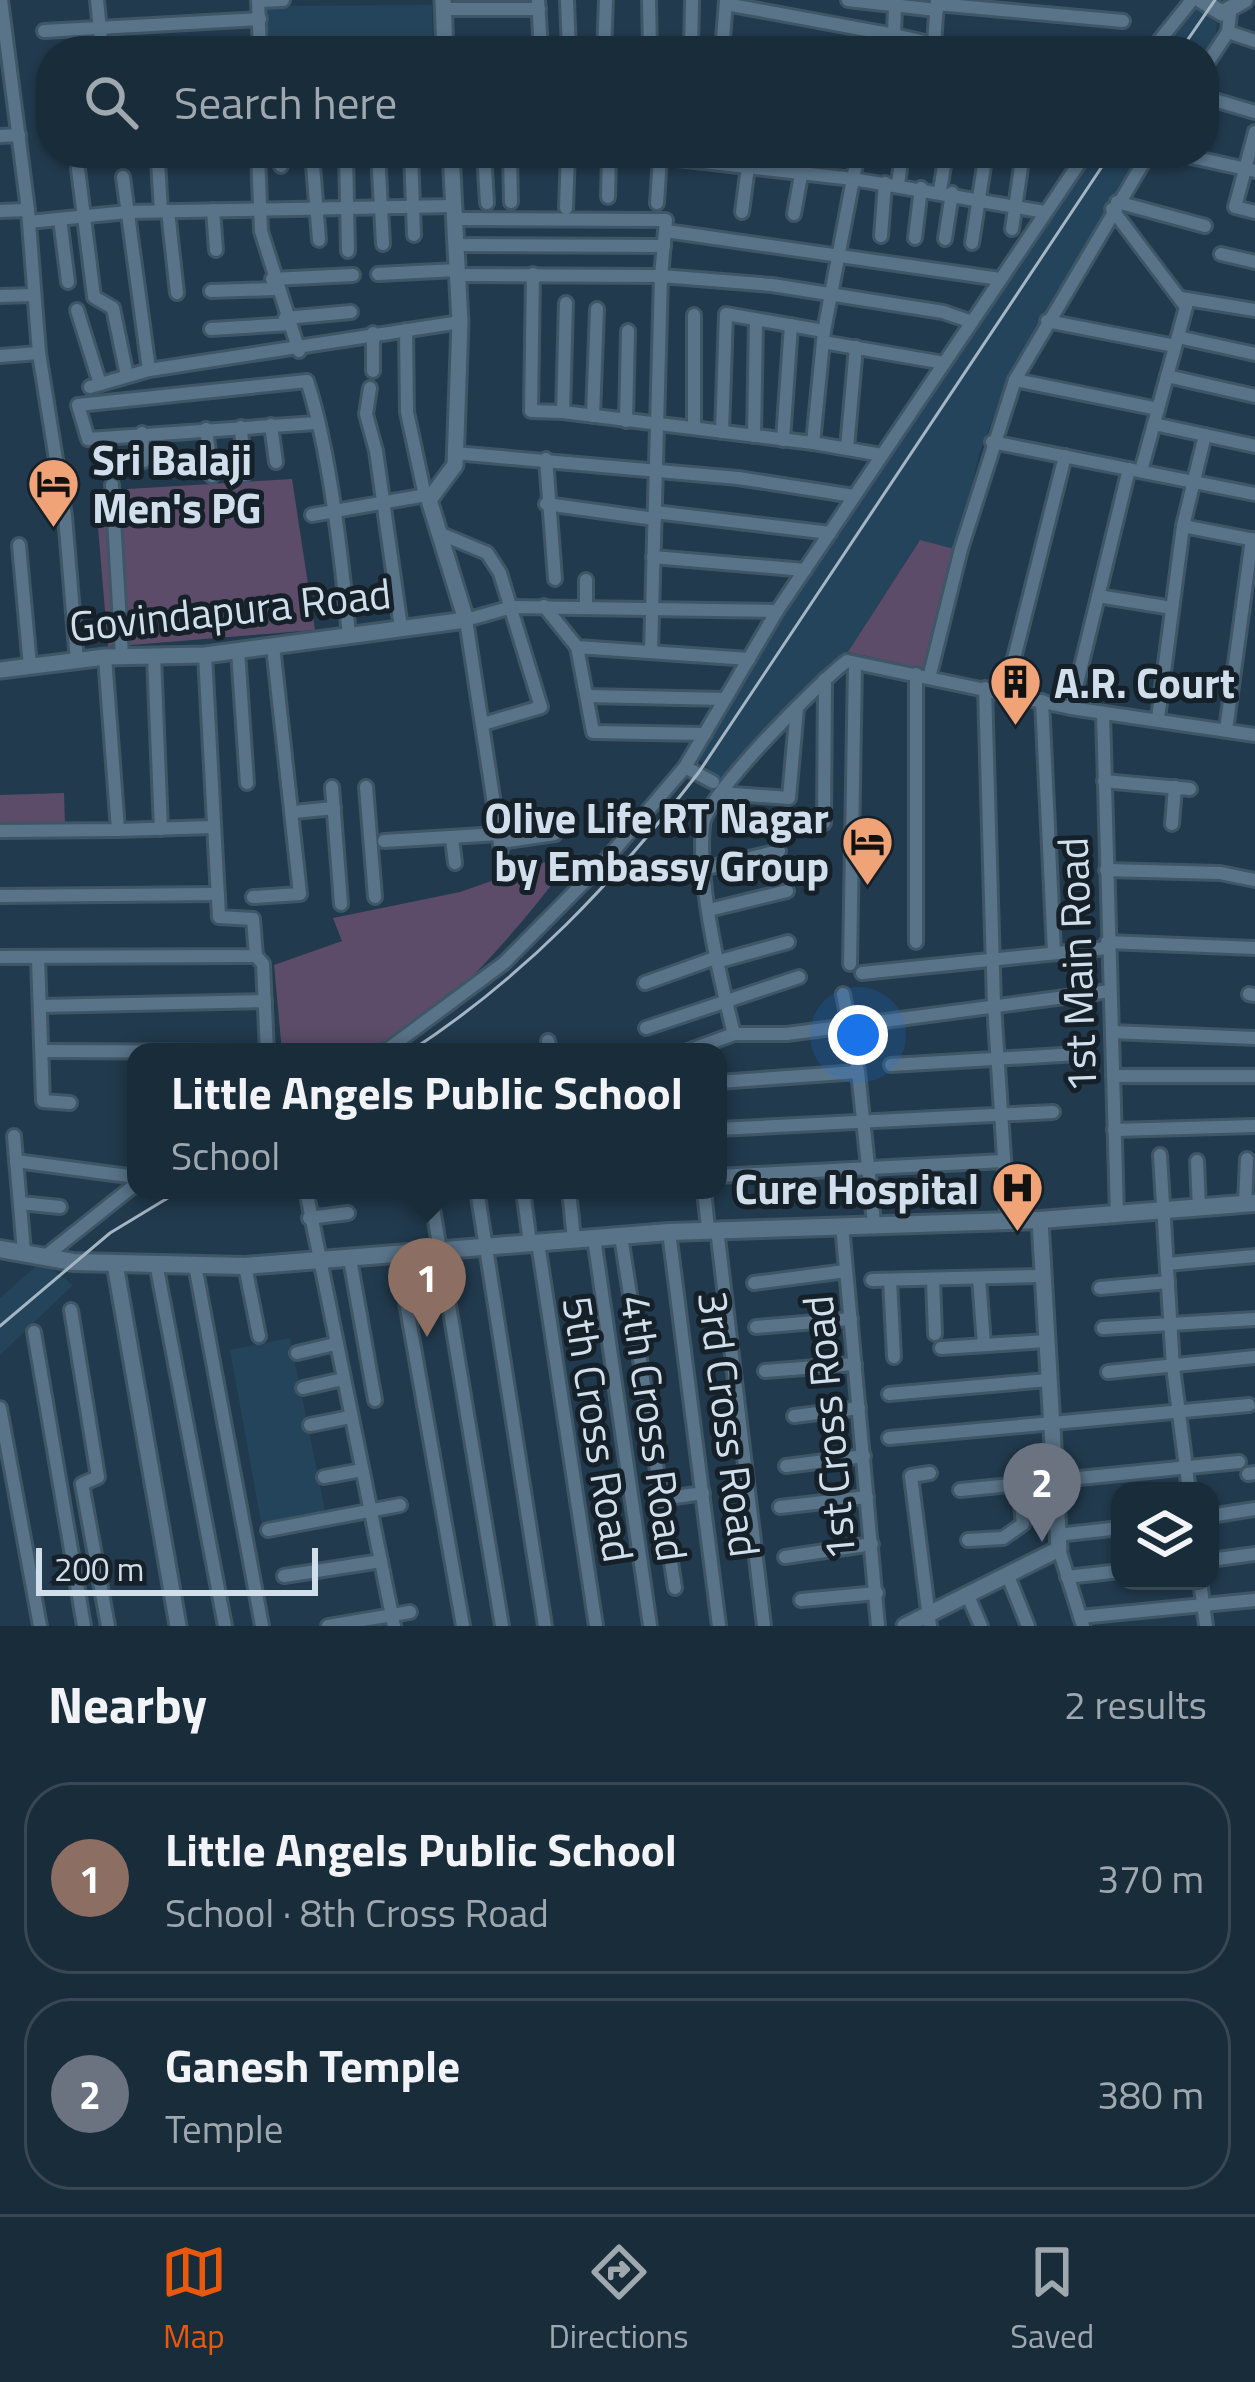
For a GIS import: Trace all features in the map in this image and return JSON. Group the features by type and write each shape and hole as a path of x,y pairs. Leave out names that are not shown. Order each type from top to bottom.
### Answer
{"main road":[{"path":"0,1249 115,1264 245,1266 712,1229 1040,1220 1250,1203"}],"street":[{"path":"1,0 6,76 29,216 39,353 65,516 77,661"},
{"path":"97,0 100,36"},
{"path":"260,36 258,1 283,0"},
{"path":"567,0 568,36"},
{"path":"605,36 606,0"},
{"path":"649,0 650,36"},
{"path":"691,36 692,0"},
{"path":"848,0 895,7 1055,7 1123,21"},
{"path":"1165,36 1197,0 1222,14 1245,0"},
{"path":"1212,0 1233,6"},
{"path":"723,36 726,2 898,36"},
{"path":"444,36 442,4 539,4 540,36"},
{"path":"935,36 937,5"},
{"path":"1219,46 1228,32 1233,6"},
{"path":"889,34 895,7"},
{"path":"44,31 260,20"},
{"path":"1228,32 1255,41"},
{"path":"1219,101 1255,112"},
{"path":"1255,132 1249,170 1235,207 1255,212"},
{"path":"0,136 19,135"},
{"path":"1219,163 1249,170"},
{"path":"159,168 177,293"},
{"path":"258,168 259,209 274,284 299,351"},
{"path":"313,168 319,240"},
{"path":"346,168 348,251"},
{"path":"379,168 383,244"},
{"path":"412,168 414,235"},
{"path":"312,515 429,495 455,464 460,322 452,168"},
{"path":"485,168 488,203"},
{"path":"511,202 513,168"},
{"path":"566,208 567,168"},
{"path":"608,197 613,168"},
{"path":"656,168 657,203"},
{"path":"742,212 753,168 921,188 1045,212"},
{"path":"794,214 802,168"},
{"path":"813,443 830,295 855,168"},
{"path":"881,236 897,168"},
{"path":"945,238 946,168"},
{"path":"972,243 984,168"},
{"path":"1012,230 1021,168"},
{"path":"396,1043 504,963 605,861 685,767 778,611 1076,168"},
{"path":"916,942 923,676 1015,380 1139,168"},
{"path":"78,169 94,297 113,308 127,376"},
{"path":"124,177 149,370"},
{"path":"915,238 921,188"},
{"path":"1115,205 1205,226"},
{"path":"1071,708 1098,596 1186,307 1153,269 1115,205"},
{"path":"0,211 60,219 127,212 347,207 665,220 651,652"},
{"path":"213,210 216,250"},
{"path":"60,219 68,282"},
{"path":"666,231 1000,279"},
{"path":"594,274 595,244"},
{"path":"455,245 664,246"},
{"path":"1222,254 1255,262"},
{"path":"378,274 661,276 830,295 943,312 971,322"},
{"path":"533,274 531,411 882,455"},
{"path":"211,291 353,275"},
{"path":"0,296 34,296"},
{"path":"1181,298 1255,310"},
{"path":"563,412 566,303"},
{"path":"593,416 596,309"},
{"path":"77,310 95,385 149,370 299,351 373,333 460,322"},
{"path":"211,329 351,312"},
{"path":"722,432 727,314 791,325 856,347 944,363"},
{"path":"694,315 694,428"},
{"path":"754,436 756,320"},
{"path":"1047,321 1255,354"},
{"path":"783,440 791,325"},
{"path":"406,330 407,412 466,620 500,842"},
{"path":"626,421 628,331"},
{"path":"373,333 373,371"},
{"path":"848,448 856,347"},
{"path":"0,356 39,353"},
{"path":"1167,376 1255,396"},
{"path":"1015,380 1158,409"},
{"path":"316,423 84,438 78,405 307,381 316,423 332,512 349,636"},
{"path":"370,388 365,414 401,628"},
{"path":"1154,424 1255,446"},
{"path":"271,425 276,462"},
{"path":"241,427 244,476"},
{"path":"206,429 212,476"},
{"path":"142,433 144,461"},
{"path":"1158,718 1183,526 1205,435"},
{"path":"992,442 1255,494"},
{"path":"455,454 657,470 854,496"},
{"path":"1005,694 1065,456"},
{"path":"546,459 546,504 556,579"},
{"path":"112,485 118,830"},
{"path":"546,504 830,533"},
{"path":"1183,526 1254,540 1226,730"},
{"path":"439,533 487,553 512,607 541,707 483,724"},
{"path":"20,545 30,666"},
{"path":"653,557 805,570"},
{"path":"586,580 586,606"},
{"path":"1098,596 1172,608"},
{"path":"466,620 512,607 544,606 778,611"},
{"path":"544,606 577,647 593,732 704,734"},
{"name":"Govindapura Road","path":"0,670 113,657 205,655 466,620"},
{"path":"253,897 300,894 272,646"},
{"path":"577,647 749,659"},
{"path":"238,651 248,783"},
{"path":"205,655 211,827 221,920 253,919 256,956 263,964 266,1043"},
{"path":"154,656 161,829"},
{"path":"734,1034 716,960 703,821 721,785 825,678 848,661 1071,708 1255,735"},
{"path":"855,663 856,969 992,962 1107,945 1255,948"},
{"path":"824,824 825,678"},
{"path":"985,688 992,962 1008,1220"},
{"path":"587,696 725,700"},
{"path":"1042,701 1054,951"},
{"path":"685,767 721,785 789,798 797,708"},
{"name":"1st Main Road","path":"1103,713 1117,1214"},
{"path":"1105,781 1183,788 1172,824"},
{"path":"366,787 375,897"},
{"path":"332,788 341,904"},
{"path":"294,812 334,808"},
{"path":"0,831 211,827"},
{"path":"384,841 500,842 555,834"},
{"path":"452,838 455,863"},
{"path":"707,868 779,851"},
{"path":"1106,870 1220,873 1255,880"},
{"path":"0,896 234,888"},
{"path":"709,910 787,891"},
{"path":"645,983 788,942"},
{"path":"0,957 256,956"},
{"path":"38,958 43,1101 70,1103"},
{"path":"646,1028 800,977"},
{"path":"702,1043 734,1034 852,1025 1110,991"},
{"path":"843,994 852,1025 874,1223"},
{"path":"41,1006 265,1000"},
{"path":"1112,1032 1255,1038"},
{"path":"43,1051 127,1051"},
{"path":"891,1065 997,1054 1078,1054"},
{"path":"727,1081 858,1072"},
{"path":"1113,1076 1255,1076"},
{"path":"727,1128 1053,1112"},
{"path":"1114,1130 1255,1126"},
{"path":"14,1136 24,1252"},
{"path":"1160,1155 1173,1367 1188,1482"},
{"path":"1247,1159 1250,1203"},
{"path":"16,1161 127,1179"},
{"path":"727,1176 1003,1161"},
{"path":"1196,1161 1199,1208"},
{"path":"47,1255 127,1188"},
{"path":"307,1199 393,1621"},
{"path":"431,1199 502,1626"},
{"path":"478,1199 545,1626"},
{"name":"5th Cross Road","path":"525,1199 596,1626"},
{"path":"570,1199 574,1240"},
{"path":"706,1199 764,1626"},
{"path":"20,1203 60,1208"},
{"path":"309,1218 347,1214"},
{"path":"1040,1220 1058,1542 1081,1622 1203,1602 1255,1600"},
{"name":"1st Cross Road","path":"842,1225 878,1626"},
{"name":"3rd Cross Road","path":"669,1232 719,1626"},
{"path":"621,1236 675,1588"},
{"name":"4th Cross Road","path":"594,1238 650,1626"},
{"path":"1166,1264 1255,1256"},
{"path":"398,1257 463,1626"},
{"path":"350,1259 374,1400"},
{"path":"156,1263 225,1626"},
{"path":"115,1264 178,1626"},
{"path":"195,1265 262,1626"},
{"path":"245,1266 260,1336"},
{"path":"754,1283 846,1271"},
{"path":"872,1280 1041,1276"},
{"path":"979,1278 984,1345"},
{"path":"890,1280 895,1358"},
{"path":"933,1280 938,1341 984,1345 1046,1341"},
{"path":"1100,1288 1168,1282"},
{"path":"71,1310 98,1477 82,1484 108,1626"},
{"path":"756,1327 851,1318"},
{"path":"1103,1328 1255,1319"},
{"path":"34,1332 84,1626"},
{"path":"297,1353 335,1344"},
{"path":"1108,1372 1255,1357"},
{"path":"764,1370 855,1364"},
{"path":"303,1388 343,1378"},
{"path":"889,1394 1048,1380"},
{"path":"889,1438 1249,1405"},
{"path":"0,1408 40,1626"},
{"path":"794,1415 859,1408"},
{"path":"310,1425 350,1417"},
{"path":"786,1466 864,1456"},
{"path":"960,1490 1186,1466 1247,1470"},
{"path":"324,1477 362,1469"},
{"path":"928,1622 911,1476 930,1473"},
{"path":"968,1540 1003,1538 1023,1524 1019,1485"},
{"path":"662,1499 703,1493"},
{"path":"780,1507 867,1497"},
{"path":"268,1530 400,1505"},
{"path":"1219,1515 1255,1509"},
{"path":"905,1626 928,1622 1058,1542 1111,1530"},
{"path":"785,1557 872,1544"},
{"path":"1219,1559 1255,1554"},
{"path":"284,1576 381,1561"},
{"path":"1067,1577 1111,1572"},
{"path":"1008,1576 1028,1626"},
{"path":"1202,1590 1206,1626"},
{"path":"801,1600 877,1593"},
{"path":"968,1596 981,1626"},
{"path":"328,1626 393,1621 410,1612"}],"shaded area":[{"path":"432,5 433,36 264,36 264,6"},
{"path":"1193,6 1217,23 1215,36 1174,36"},
{"path":"1084,168 1133,168 1001,398 979,454 958,550 919,541 848,652 826,667 724,783 698,758 776,623 1013,265"},
{"path":"292,479 315,630 108,647 95,491"},
{"path":"920,540 958,550 925,669 848,652"},
{"path":"64,793 65,824 0,828 0,795"},
{"path":"574,852 483,965 396,1042 281,1043 274,965 342,941 333,918 460,892"},
{"path":"42,1261 73,1285 0,1355 0,1298"},
{"path":"290,1338 326,1515 262,1527 230,1350"}],"railway":[{"path":"1190,36 1215,0"},
{"path":"422,1043 491,992 566,925 699,772 1101,168"},
{"path":"0,1326 110,1233 166,1199"}],"place":[{"name":"Sri Balaji Men's PG","path":"53,529"},
{"name":"A.R. Court","path":"1015,728"},
{"name":"Olive Life RT Nagar by Embassy Group","path":"868,887"},
{"name":"Cure Hospital","path":"1018,1234"},
{"name":"Little Angels Public School","path":"427,1337"},
{"name":"Ganesh Temple","path":"1042,1542"}]}
